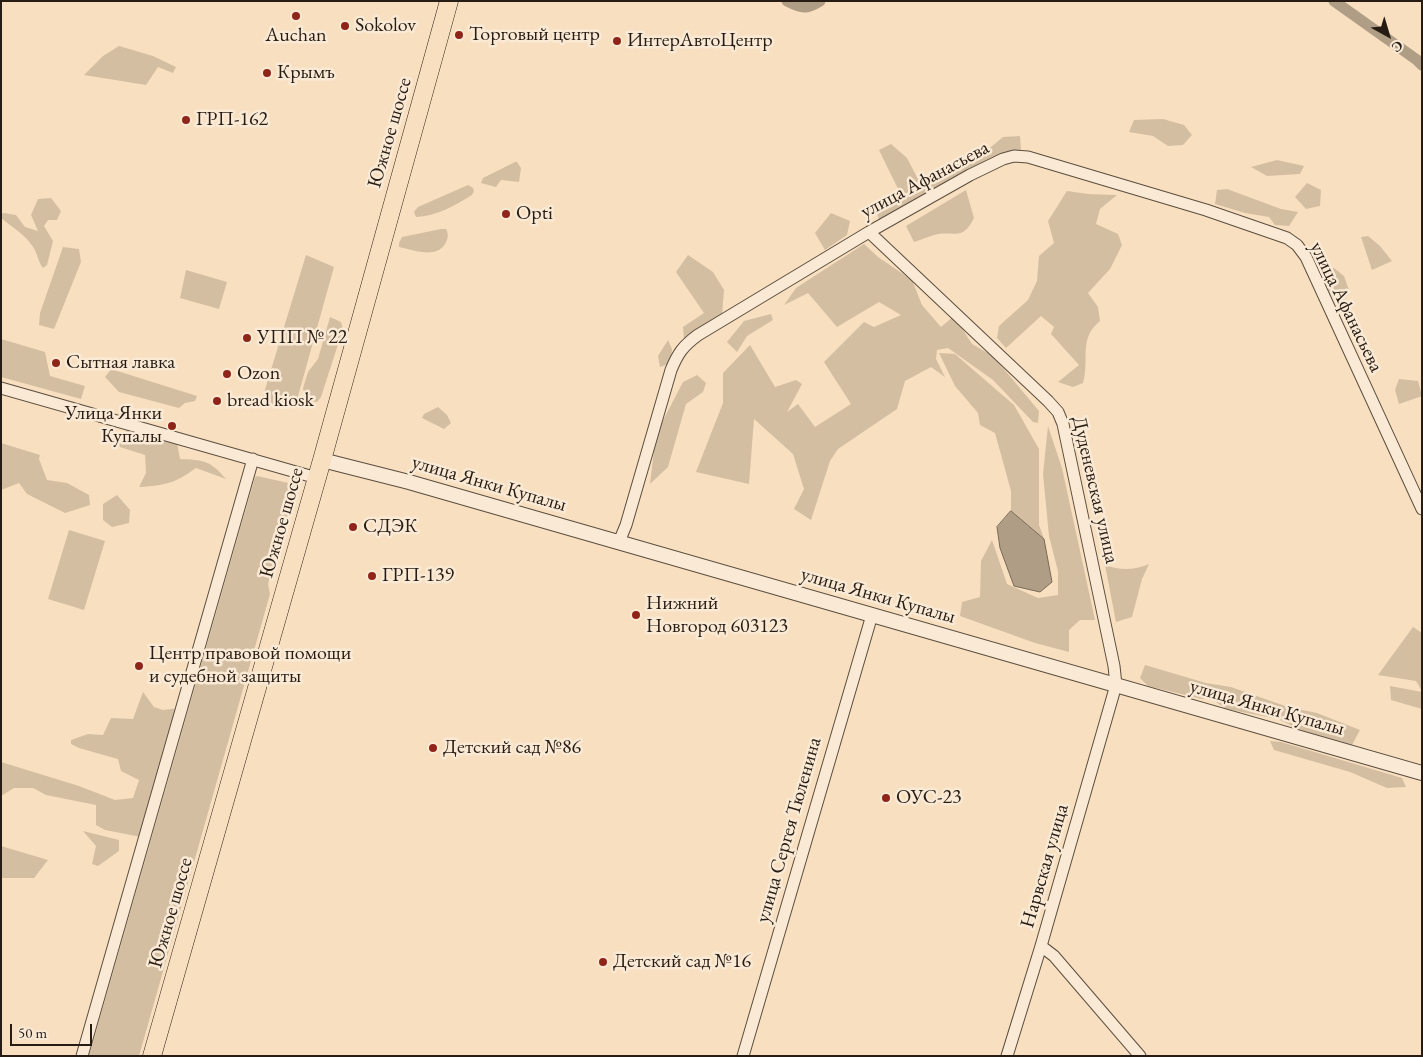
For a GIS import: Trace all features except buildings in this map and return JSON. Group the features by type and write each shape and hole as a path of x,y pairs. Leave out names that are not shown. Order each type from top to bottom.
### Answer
{"main road":[{"name":"Южное шоссе","path":"152,1056 317,478 449,1"}],"street":[{"name":"улица Афанасьева","path":"619,542 626,525 671,370 678,353 684,346 698,335 869,232 970,175 1003,159 1014,156 1028,157 1180,202 1288,238 1306,257 1422,508"},
{"name":"Дуденевская улица","path":"869,232 1058,412 1063,424 1114,666 1116,685"},
{"path":"1,388 317,478"},
{"path":"82,1056 253,459"},
{"name":"улица Янки Купалы","path":"322,460 409,482 1422,773"},
{"name":"улица Сергея Тюленина","path":"743,1056 872,615"},
{"name":"Нарвская улица","path":"1007,1056 1042,946 1116,685"},
{"path":"1042,946 1054,956 1140,1056"}],"shaded area":[{"path":"119,46 153,56 176,67 173,73 158,67 146,85 84,75 103,56"},
{"path":"1163,119 1184,125 1192,135 1183,145 1168,146 1153,136 1129,132 1134,120"},
{"path":"1020,136 1021,150 993,160 952,179 918,197 902,209 879,220 876,209 901,195 879,150 891,144 907,158 921,185 949,165 980,156 1003,137"},
{"path":"1277,160 1304,166 1300,174 1267,176 1251,167"},
{"path":"515,162 521,168 519,182 501,180 496,187 481,183 483,178"},
{"path":"1307,183 1321,190 1320,206 1306,209 1295,197"},
{"path":"468,185 473,188 472,195 452,207 416,217 414,212 418,207"},
{"path":"1227,189 1281,209 1298,212 1289,226 1275,225 1269,217 1245,213 1215,204 1217,190"},
{"path":"966,190 974,218 966,230 957,234 934,235 914,242 906,226"},
{"path":"1067,191 1117,195 1100,209 1096,224 1118,234 1122,245 1110,269 1088,293 1098,307 1100,321 1093,328 1087,342 1083,383 1073,387 1058,382 1079,365 1051,334 1054,327 1041,316 1006,348 997,338 999,326 1028,300 1037,281 1039,256 1054,243 1048,221"},
{"path":"51,198 61,211 57,220 48,220 44,226 53,241 47,265 43,268 30,243 1,218 1,214 16,215 25,227 38,231 31,215 38,199"},
{"path":"831,213 850,221 847,235 825,250 815,233"},
{"path":"446,229 448,233 445,244 441,249 424,252 399,247 402,237"},
{"path":"1368,236 1380,246 1392,261 1372,270 1361,237"},
{"path":"864,244 878,257 912,280 922,305 941,327 954,316 972,344 993,356 1039,411 1038,423 1033,422 993,380 948,348 937,350 936,359 945,377 931,367 905,381 897,409 838,449 830,461 811,520 794,509 804,489 793,454 754,419 749,484 696,472 723,403 723,373 750,345 775,387 796,380 802,384 787,412 798,404 815,427 851,404 824,362 864,322 874,327 901,315 879,302 837,327 808,293 784,305 796,288"},
{"path":"63,247 79,249 81,262 54,329 39,325 40,313"},
{"path":"306,255 334,267 295,407 260,406"},
{"path":"688,255 713,272 724,290 722,315 684,339 683,327 704,313 676,272"},
{"path":"1334,268 1344,276 1350,293 1340,304 1330,293 1323,281 1323,271"},
{"path":"186,270 227,282 219,309 180,298"},
{"path":"771,314 773,320 747,336 737,352 727,342 744,321"},
{"path":"330,317 341,322 343,329 321,397 317,402 305,400 303,388 308,372 318,359"},
{"path":"1,339 45,352 50,376 85,386 81,399 1,377"},
{"path":"668,340 672,349 671,363 660,367 658,356"},
{"path":"939,353 955,354 1014,405 1039,449 1039,525 1044,539 1011,511 1011,491 995,433 980,425 978,413 955,386"},
{"path":"111,369 197,396 195,401 185,403 179,408 119,392 105,377"},
{"path":"697,375 706,383 703,392 686,404 668,467 650,484 656,434 683,382"},
{"path":"1399,379 1418,381 1422,396 1399,404 1395,390"},
{"path":"438,407 447,415 451,423 444,429 422,418 424,414"},
{"path":"1048,426 1062,468 1095,620 1080,620 1069,630 1069,652 1035,643 960,616 962,602 980,597 981,561 992,540 1007,584 1038,598 1058,595 1058,571 1049,536 1043,474"},
{"path":"128,429 177,443 180,459 206,462 226,479 196,468 169,483 139,487 146,473 145,455 120,447 118,440"},
{"path":"1,443 40,455 39,459 47,480 67,483 89,495 90,505 65,513 27,494 19,483 1,490"},
{"path":"255,477 293,484 296,488 268,584 270,594 139,1056 89,1056"},
{"path":"117,495 130,510 129,523 112,527 103,520 103,504"},
{"path":"1011,511 1044,539 1052,582 1040,592 1014,586 1000,548 997,527"},
{"path":"69,530 105,541 84,610 48,599"},
{"path":"1149,564 1142,579 1132,617 1116,622 1105,565 1127,569"},
{"path":"1413,627 1422,633 1422,691 1416,681 1378,675"},
{"path":"1145,665 1206,683 1231,687 1288,707 1317,713 1360,730 1352,745 1321,740 1278,719 1226,709 1209,697 1202,699 1148,686 1140,678"},
{"path":"1390,686 1422,692 1422,709 1391,700"},
{"path":"143,692 154,707 163,710 179,708 141,837 105,830 96,825 96,805 46,795 33,788 14,788 1,796 1,762 79,786 115,800 133,798 139,780 121,771 118,759 79,748 71,744 71,740 88,734 103,735 111,718 133,719"},
{"path":"1270,741 1281,742 1402,778 1406,787 1387,788 1350,772 1274,750"},
{"path":"83,831 119,840 119,851 98,866 92,864 96,846"},
{"path":"1,846 48,860 34,878 1,878"}],"waterway":[{"path":"787,1 804,7 811,6 820,1"},
{"path":"1334,1 1422,65"}],"place":[{"name":"Auchan","path":"296,16"},
{"name":"Sokolov","path":"345,26"},
{"name":"Торговый центр","path":"459,35"},
{"name":"ИнтерАвтоЦентр","path":"617,41"},
{"name":"Крымъ","path":"267,73"},
{"name":"ГРП-162","path":"186,120"},
{"name":"Opti","path":"506,214"},
{"name":"УПП № 22","path":"247,338"},
{"name":"Сытная лавка","path":"56,363"},
{"name":"Ozon","path":"227,374"},
{"name":"bread kiosk","path":"217,401"},
{"name":"Улица Янки Купалы","path":"172,426"},
{"name":"СДЭК","path":"353,527"},
{"name":"ГРП-139","path":"372,576"},
{"name":"Нижний Новгород 603123","path":"636,615"},
{"name":"Центр правовой помощи и судебной защиты","path":"139,666"},
{"name":"Детский сад №86","path":"433,748"},
{"name":"ОУС-23","path":"886,798"},
{"name":"Детский сад №16","path":"603,962"}]}
